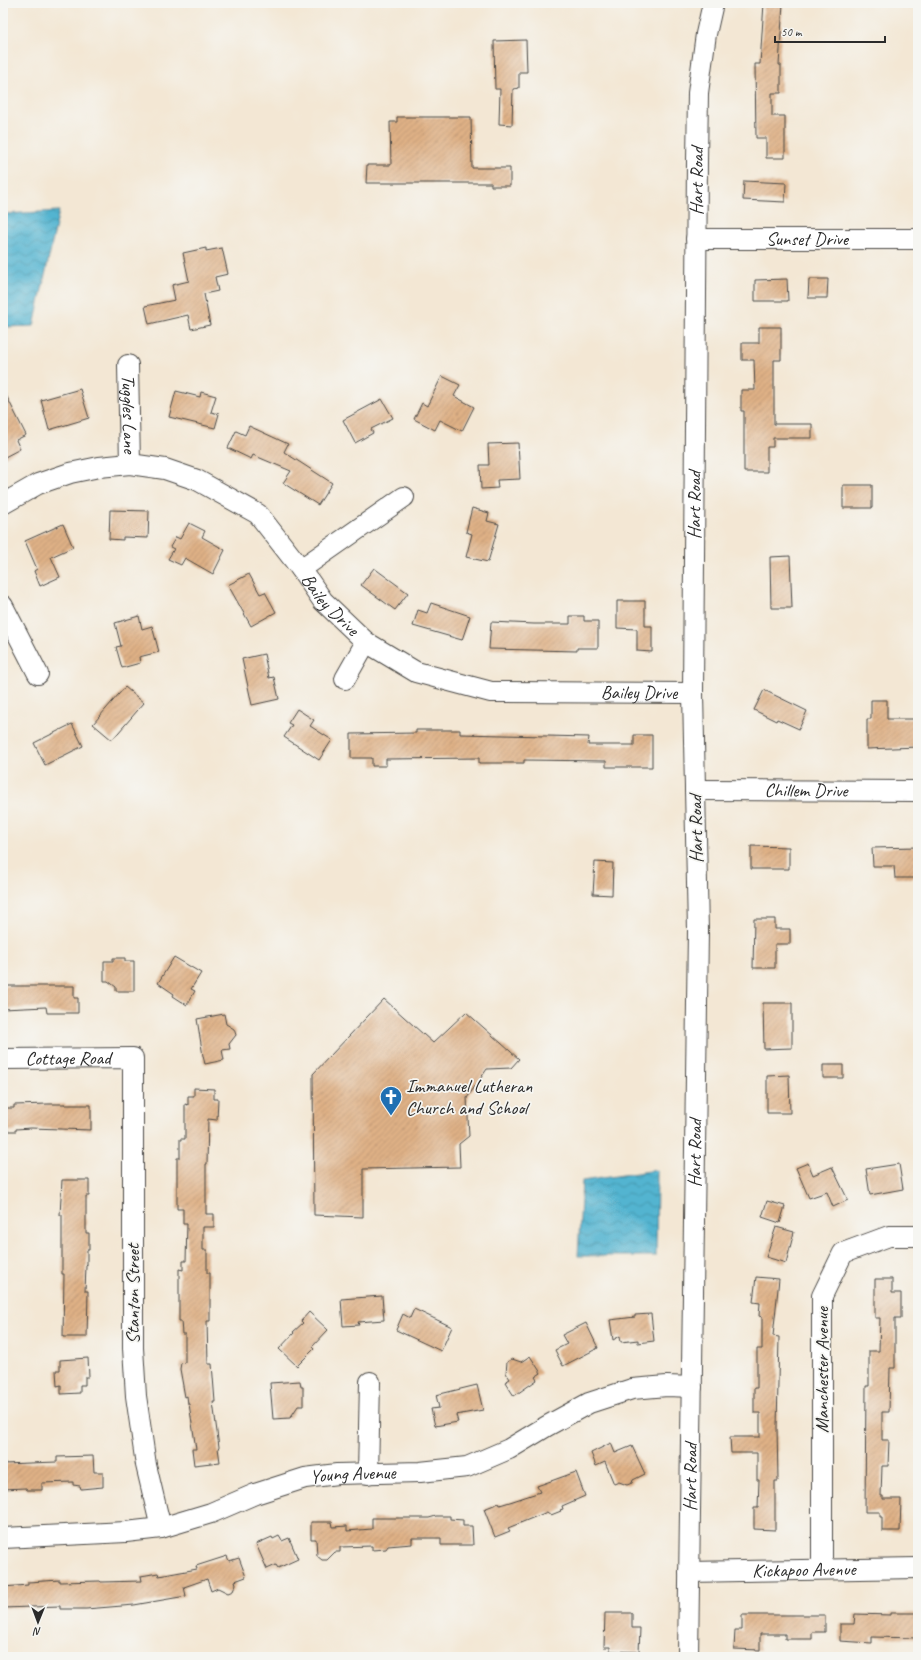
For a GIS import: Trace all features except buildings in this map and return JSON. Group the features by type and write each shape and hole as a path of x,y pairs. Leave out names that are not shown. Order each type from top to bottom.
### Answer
{"street":[{"name":"Hart Road","path":"688,1657 698,931 693,693 698,93 706,34 713,3"},
{"name":"Sunset Drive","path":"696,239 918,239"},
{"name":"Tuggles Lane","path":"128,365 130,464"},
{"name":"Bailey Drive","path":"3,504 38,484 70,473 99,467 130,464 164,469 197,480 258,514 301,569 323,601 366,642 416,672 491,692 693,693"},
{"path":"301,569 404,498"},
{"path":"3,606 38,674"},
{"path":"345,679 366,642"},
{"name":"Chillem Drive","path":"695,790 918,791"},
{"name":"Cottage Road","path":"3,1059 133,1058"},
{"name":"Stanton Street","path":"133,1058 133,1348 136,1396 146,1464 161,1528"},
{"name":"Manchester Avenue","path":"822,1569 822,1296 843,1253 889,1236 918,1236"},
{"path":"368,1474 370,1382"},
{"name":"Young Avenue","path":"3,1538 126,1532 161,1528 211,1513 255,1494 306,1478 337,1474 420,1472 467,1467 509,1449 589,1403 632,1390 667,1386 692,1387"},
{"name":"Kickapoo Avenue","path":"689,1572 918,1568"}],"water":[{"path":"59,211 34,326 3,327 3,214"},
{"path":"657,1170 656,1256 578,1256 582,1181"}],"place":[{"name":"Immanuel Lutheran Church and School","path":"391,1116"}]}
